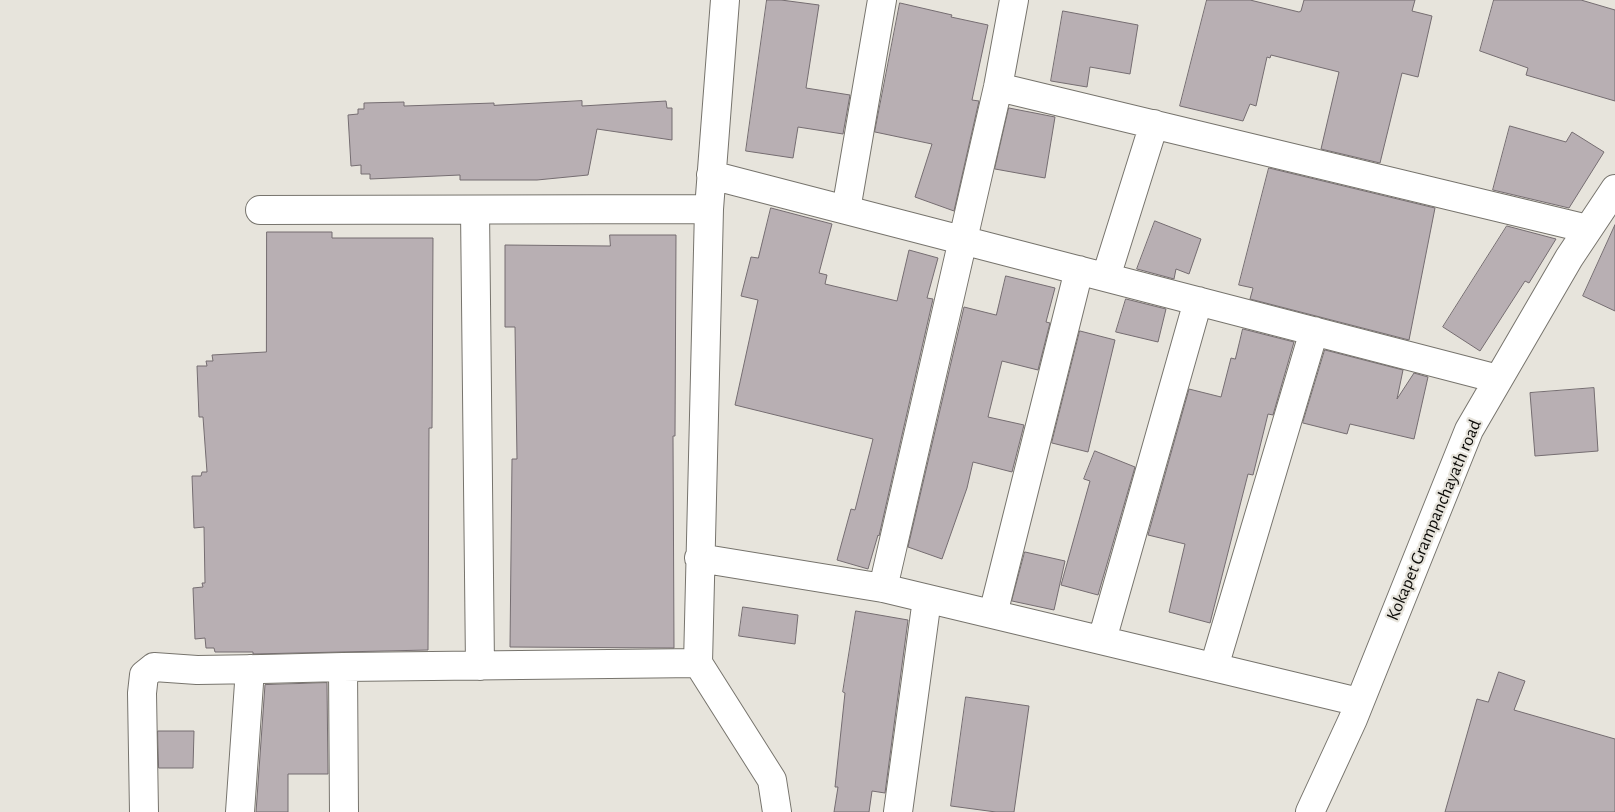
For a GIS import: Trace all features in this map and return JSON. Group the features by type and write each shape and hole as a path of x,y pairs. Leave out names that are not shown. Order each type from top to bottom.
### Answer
{"street":[{"path":"725,0 709,209 699,558 698,664 772,780 778,812"},
{"path":"846,210 882,0"},
{"path":"883,588 998,87 1014,0"},
{"path":"998,87 1588,229"},
{"path":"1106,277 1154,124"},
{"path":"712,175 1498,379"},
{"name":"Kokapet Grampanchayath road","path":"1310,812 1359,702 1469,430 1569,258 1615,189"},
{"path":"260,210 709,209"},
{"path":"475,210 480,666"},
{"path":"993,614 1079,270"},
{"path":"1102,640 1198,301"},
{"path":"1214,666 1314,331"},
{"path":"699,558 883,588 1359,702"},
{"path":"898,812 926,598"},
{"path":"144,812 142,693 144,675 154,667 197,670 698,664"},
{"path":"343,667 344,812"},
{"path":"240,812 250,669"}],"building":[{"path":"767,0 819,5 806,88 850,95 843,134 798,127 793,158 746,151"},
{"path":"1207,0 1250,0 1299,12 1304,0 1415,0 1412,11 1432,16 1418,77 1402,73 1380,163 1321,149 1339,72 1271,55 1270,58 1267,57 1256,106 1250,104 1243,121 1180,106"},
{"path":"1494,0 1581,0 1615,10 1615,101 1526,75 1528,68 1480,51"},
{"path":"900,3 988,25 972,100 979,101 954,211 915,197 932,144 875,132"},
{"path":"1063,11 1138,25 1130,74 1090,67 1087,87 1051,81"},
{"path":"582,101 582,106 666,101 667,108 672,108 672,140 597,129 588,175 537,180 460,180 460,175 370,179 370,174 361,174 361,165 351,166 348,115 358,114 358,109 364,109 364,103 404,102 404,106 494,103 494,105"},
{"path":"1009,108 1055,117 1045,178 995,169"},
{"path":"1510,126 1566,142 1572,132 1604,152 1569,208 1493,190"},
{"path":"1269,168 1435,208 1409,340 1250,299 1253,288 1239,285"},
{"path":"771,208 832,224 819,273 827,275 825,284 897,301 909,250 938,258 927,298 933,299 879,536 868,569 837,560 851,509 855,510 873,439 735,405 758,300 741,296 751,257 758,258"},
{"path":"1155,221 1201,239 1189,274 1176,269 1174,279 1137,269"},
{"path":"1615,225 1615,311 1583,296"},
{"path":"1507,226 1556,239 1529,283 1525,281 1480,351 1443,327"},
{"path":"267,232 332,232 332,238 433,238 432,428 429,428 428,650 253,654 253,652 215,652 214,648 206,648 205,638 195,639 193,588 203,587 202,583 205,583 204,527 194,528 192,476 201,476 202,472 207,472 203,417 199,417 197,366 207,366 206,361 213,361 212,355 266,352"},
{"path":"610,235 676,235 675,436 673,436 674,648 510,647 512,459 517,459 515,327 505,327 505,245 610,246"},
{"path":"1006,276 1055,288 1046,322 1050,323 1038,370 1002,361 988,417 1024,425 1012,472 973,462 967,488 942,559 908,547 964,307 996,315"},
{"path":"1126,299 1166,309 1158,342 1116,332"},
{"path":"1243,329 1294,342 1273,415 1268,414 1253,475 1248,474 1210,623 1169,612 1185,544 1148,535 1189,389 1221,397 1231,358 1235,359"},
{"path":"1080,331 1115,340 1088,452 1052,443"},
{"path":"1325,350 1403,370 1397,399 1414,373 1428,377 1414,439 1350,424 1347,434 1303,423"},
{"path":"1594,388 1598,451 1535,456 1530,393"},
{"path":"1095,451 1135,467 1098,595 1061,585 1090,481 1084,479"},
{"path":"1025,552 1065,561 1054,610 1012,601"},
{"path":"743,607 798,615 795,644 739,636"},
{"path":"856,611 908,620 885,793 872,791 869,812 834,812 838,787 835,787 845,693 843,692"},
{"path":"1499,672 1525,681 1514,710 1615,739 1615,812 1445,812 1477,699 1488,702"},
{"path":"327,683 328,774 288,774 288,812 256,812 265,685"},
{"path":"966,697 1029,706 1014,812 996,812 951,806"},
{"path":"158,731 194,731 193,768 159,768"}]}
